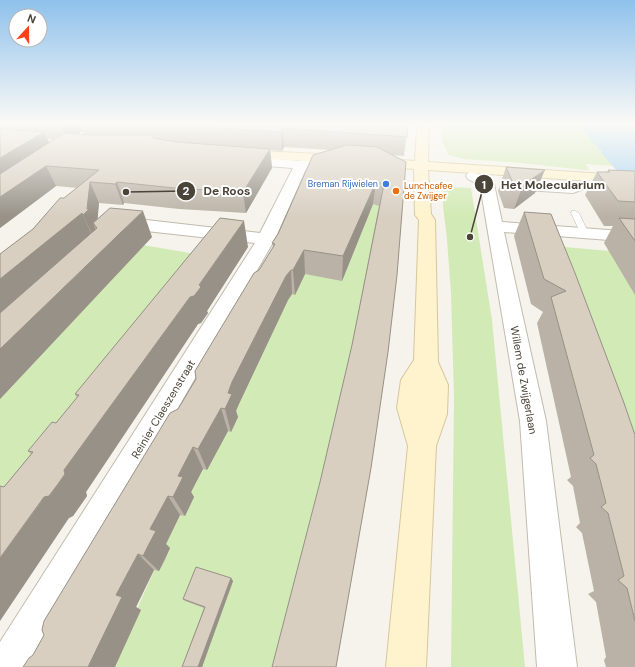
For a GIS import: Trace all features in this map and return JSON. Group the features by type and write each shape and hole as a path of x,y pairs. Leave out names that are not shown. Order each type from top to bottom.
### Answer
{"main road":[{"path":"426,154 428,169"},
{"path":"406,667 422,446 434,414 436,385 426,362 428,220 423,215 429,154"},
{"path":"227,156 321,158 359,164"},
{"path":"266,156 305,164 359,164 635,180"},
{"path":"428,169 473,176 635,185"}],"street":[{"path":"227,156 305,164 321,158"},
{"name":"Reinier Claeszenstraat","path":"7,667 266,239 299,169 305,164"},
{"path":"473,176 484,180 487,184 566,189 573,189 590,182"},
{"name":"Willem de Zwijgerlaan","path":"487,184 533,421 557,667"},
{"path":"105,237 120,222 266,239"},
{"path":"494,226 635,237"}],"lane":[{"path":"575,213 585,234"}],"green space":[{"path":"604,154 613,166 586,164 589,170 585,170 521,163 463,159 449,155"},
{"path":"328,182 388,185 294,667 111,667"},
{"path":"451,187 471,188 492,320 525,667 451,667 454,397 451,293 443,192"},
{"path":"137,244 213,257 0,563 0,385"},
{"path":"531,244 621,252 635,273 635,667"}],"water":[{"path":"603,154 635,154 635,172 616,170"}],"building":[{"path":"0,154 7,154 0,158"},
{"path":"31,154 267,154 243,192 174,188 117,182 115,184 90,182 87,209 89,209 0,279 0,254 33,229 60,198 64,198 99,170 46,166 0,197 0,174"},
{"path":"391,154 406,162 397,275 388,352 371,468 336,667 272,667 320,482 352,345 384,184 376,182 343,256 304,250 293,270 291,270 286,276 232,382 228,393 232,394 225,409 221,408 198,449 193,447 178,476 183,477 173,497 168,496 150,529 156,531 143,556 138,554 116,595 122,597 88,667 23,667 33,655 44,635 42,630 44,621 170,413 178,409 196,379 195,371 254,273 259,270 275,244 272,243 278,234 313,155"},
{"path":"506,167 545,170 523,185 513,183"},
{"path":"608,170 635,171 635,202 618,201 597,172 610,172"},
{"path":"110,208 143,211 0,349 0,313 97,228 93,223"},
{"path":"524,212 551,214 575,273 635,435 635,621 627,588 618,580 624,576 608,513 601,507 606,503 596,464 590,458 594,455 551,297 566,291 544,279"},
{"path":"220,218 244,221 199,285 201,287 194,296 190,297 64,470 65,474 58,484 49,496 44,497 0,558 0,486 4,487 33,452 28,451 52,422 56,423 79,395 75,394"},
{"path":"619,218 635,219 635,241"},
{"path":"196,567 231,578 198,667 182,667 205,607 183,599"}],"place":[{"name":"Breman Rijwielen","path":"386,184"},
{"name":"Lunchcafee de Zwijger","path":"396,191"},
{"name":"De Roos","path":"126,192"},
{"name":"Het Molecularium","path":"470,237"}]}
